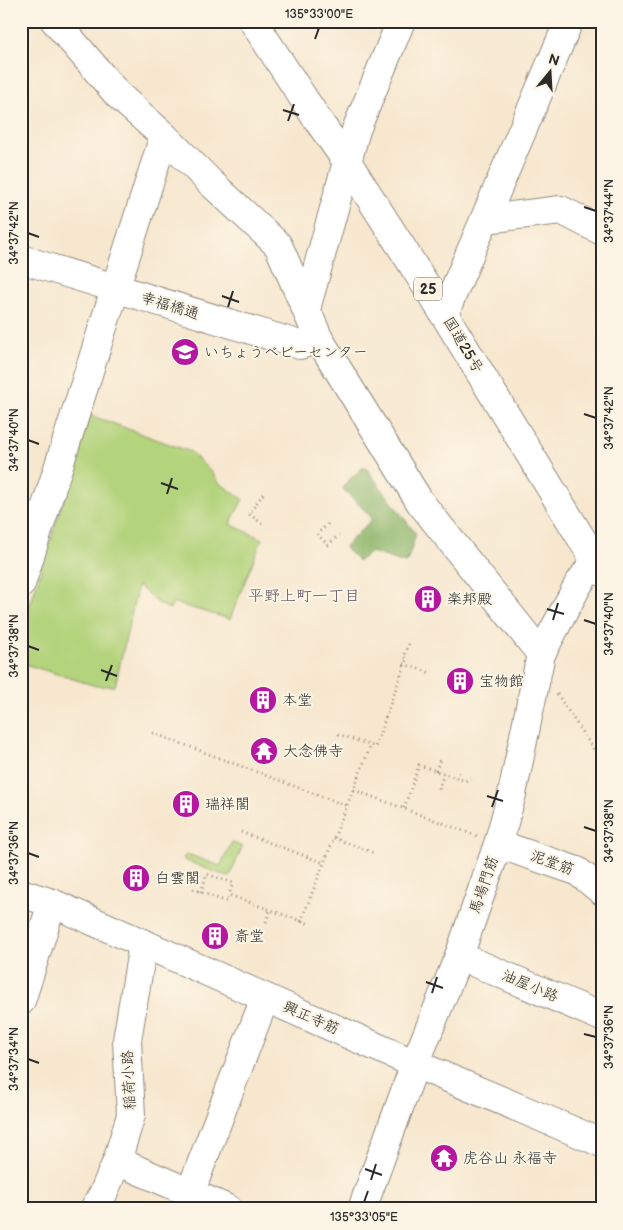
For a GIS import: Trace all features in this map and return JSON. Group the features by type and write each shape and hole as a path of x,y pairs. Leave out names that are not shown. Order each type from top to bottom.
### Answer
{"main road":[{"path":"55,21 118,95 164,136 278,245 319,339 420,502 540,660"},
{"name":"国道25号","path":"253,21 348,163 444,314 599,566"},
{"path":"306,308 356,130 401,21"},
{"path":"444,314 569,21"},
{"path":"21,584 164,136"},
{"path":"485,219 561,210 602,231"},
{"name":"幸福橋通","path":"21,259 300,345 319,339"},
{"name":"馬場門筋","path":"362,1209 415,1064 459,956 498,844 512,794 540,660 578,585 599,566"},
{"name":"泥堂筋","path":"498,844 577,871 602,891"},
{"name":"興正寺筋","path":"21,893 52,903 415,1064 602,1143"},
{"path":"21,1002 52,903"},
{"name":"稲荷小路","path":"94,1209 117,1162 131,1116 127,1040 143,944"},
{"name":"油屋小路","path":"459,956 602,1017"},
{"path":"190,1192 265,998"},
{"path":"117,1162 228,1209"}],"path":[{"path":"263,494 248,514 264,525"},
{"path":"328,524 317,534 328,545 338,535"},
{"path":"229,895 301,921 371,746 374,746 407,658 404,657 409,643"},
{"path":"540,660 596,753 602,758"},
{"path":"404,664 431,673"},
{"path":"153,733 346,806"},
{"path":"338,734 371,746"},
{"path":"436,771 440,759"},
{"path":"404,808 418,765 465,781 471,778"},
{"path":"457,778 460,770"},
{"path":"439,789 444,774"},
{"path":"354,790 498,844"},
{"path":"241,832 324,863"},
{"path":"334,838 374,853"},
{"path":"193,889 201,892 228,902 233,883 207,874 201,892"},
{"path":"266,922 270,910"},
{"path":"302,922 309,924"}],"green space":[{"path":"90,415 191,452 212,473 219,483 243,499 230,524 262,539 230,619 174,603 170,609 159,604 138,585 115,686 96,686 21,663 21,634"},
{"path":"362,468 366,468 416,534 407,562 405,563 371,552 358,561 345,548 371,520 371,517 343,489 344,485"},
{"path":"232,842 242,847 228,877 183,858 187,854 220,866"}],"place":[{"name":"いちょうベビーセンター","path":"185,352"},
{"name":"楽邦殿","path":"428,599"},
{"name":"宝物館","path":"460,681"},
{"name":"本堂","path":"263,700"},
{"name":"大念佛寺","path":"264,751"},
{"name":"瑞祥閣","path":"186,804"},
{"name":"白雲閣","path":"136,878"},
{"name":"斎堂","path":"215,936"},
{"name":"虎谷山 永福寺","path":"444,1158"}],"district":[{"name":"平野上町一丁目","path":"304,596"}]}
